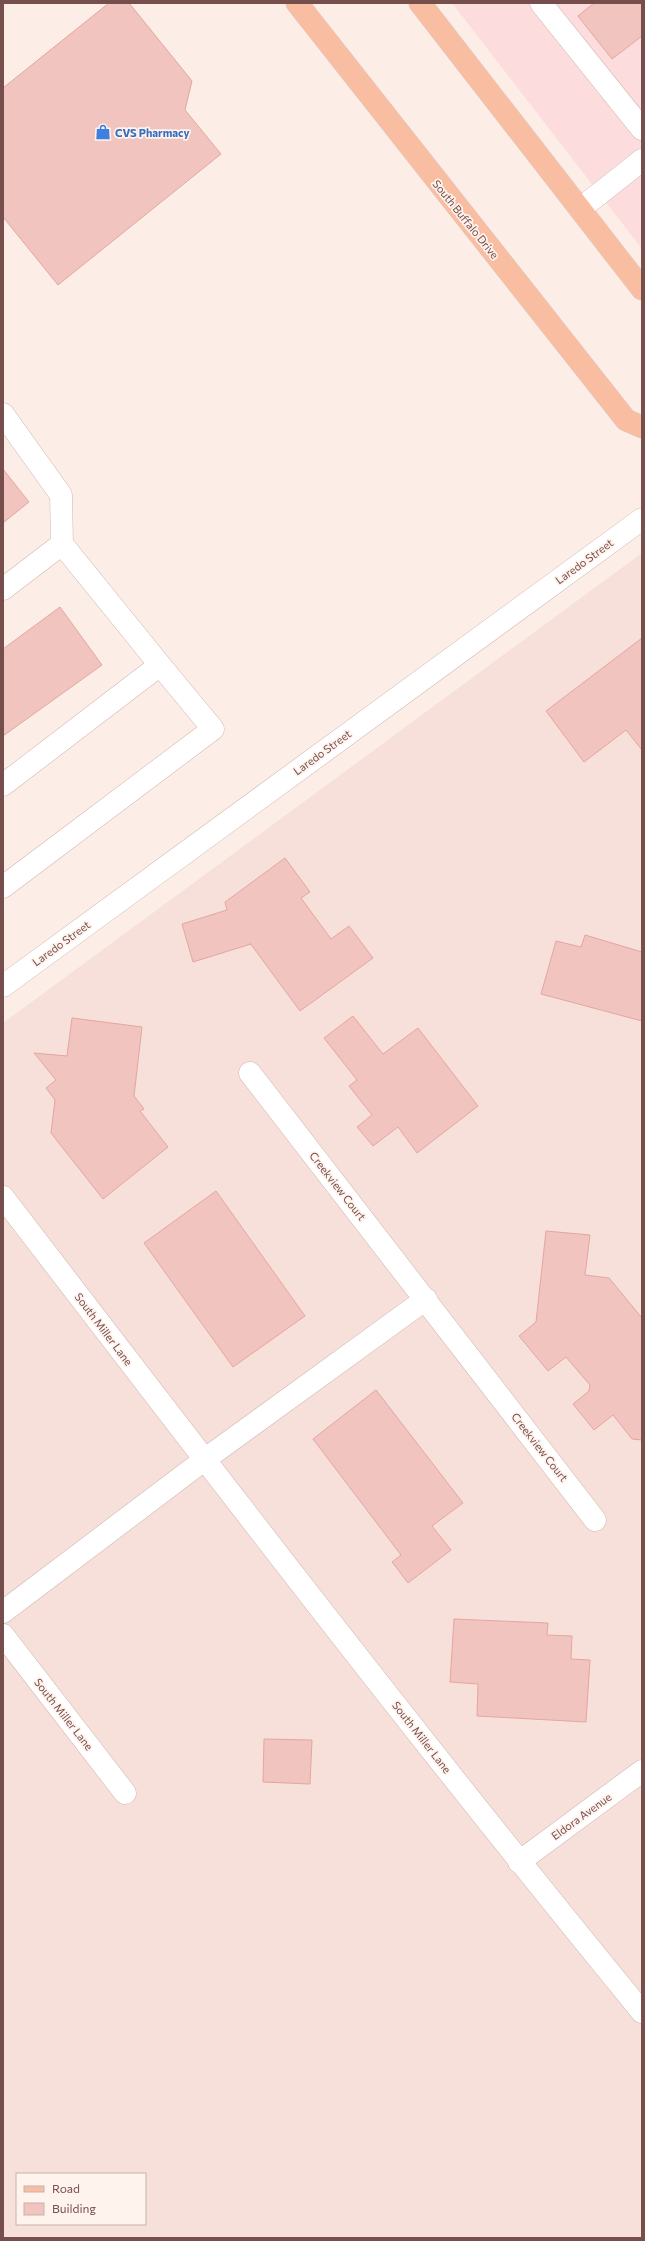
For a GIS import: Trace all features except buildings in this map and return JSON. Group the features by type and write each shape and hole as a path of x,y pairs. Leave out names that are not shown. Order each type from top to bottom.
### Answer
{"main road":[{"name":"South Buffalo Drive","path":"297,3 626,420 642,427"},
{"path":"420,3 642,289"}],"street":[{"path":"549,6 642,129"},
{"path":"580,209 642,160"},
{"path":"3,414 61,495 62,544 213,729 3,886"},
{"name":"Laredo Street","path":"3,986 642,519"},
{"path":"3,589 62,544"},
{"path":"3,785 160,665"},
{"name":"Creekview Court","path":"250,1073 426,1299 595,1520"},
{"name":"South Miller Lane","path":"3,1197 204,1460 519,1862 642,2012"},
{"path":"3,1612 204,1460 426,1299"},
{"name":"South Miller Lane","path":"3,1635 125,1793"},
{"name":"Eldora Avenue","path":"519,1862 642,1771"}],"shaded area":[{"path":"452,3 642,3 642,249"},
{"path":"642,553 642,2238 3,2238 3,1023"}],"place":[{"name":"CVS Pharmacy","path":"103,132"}]}
